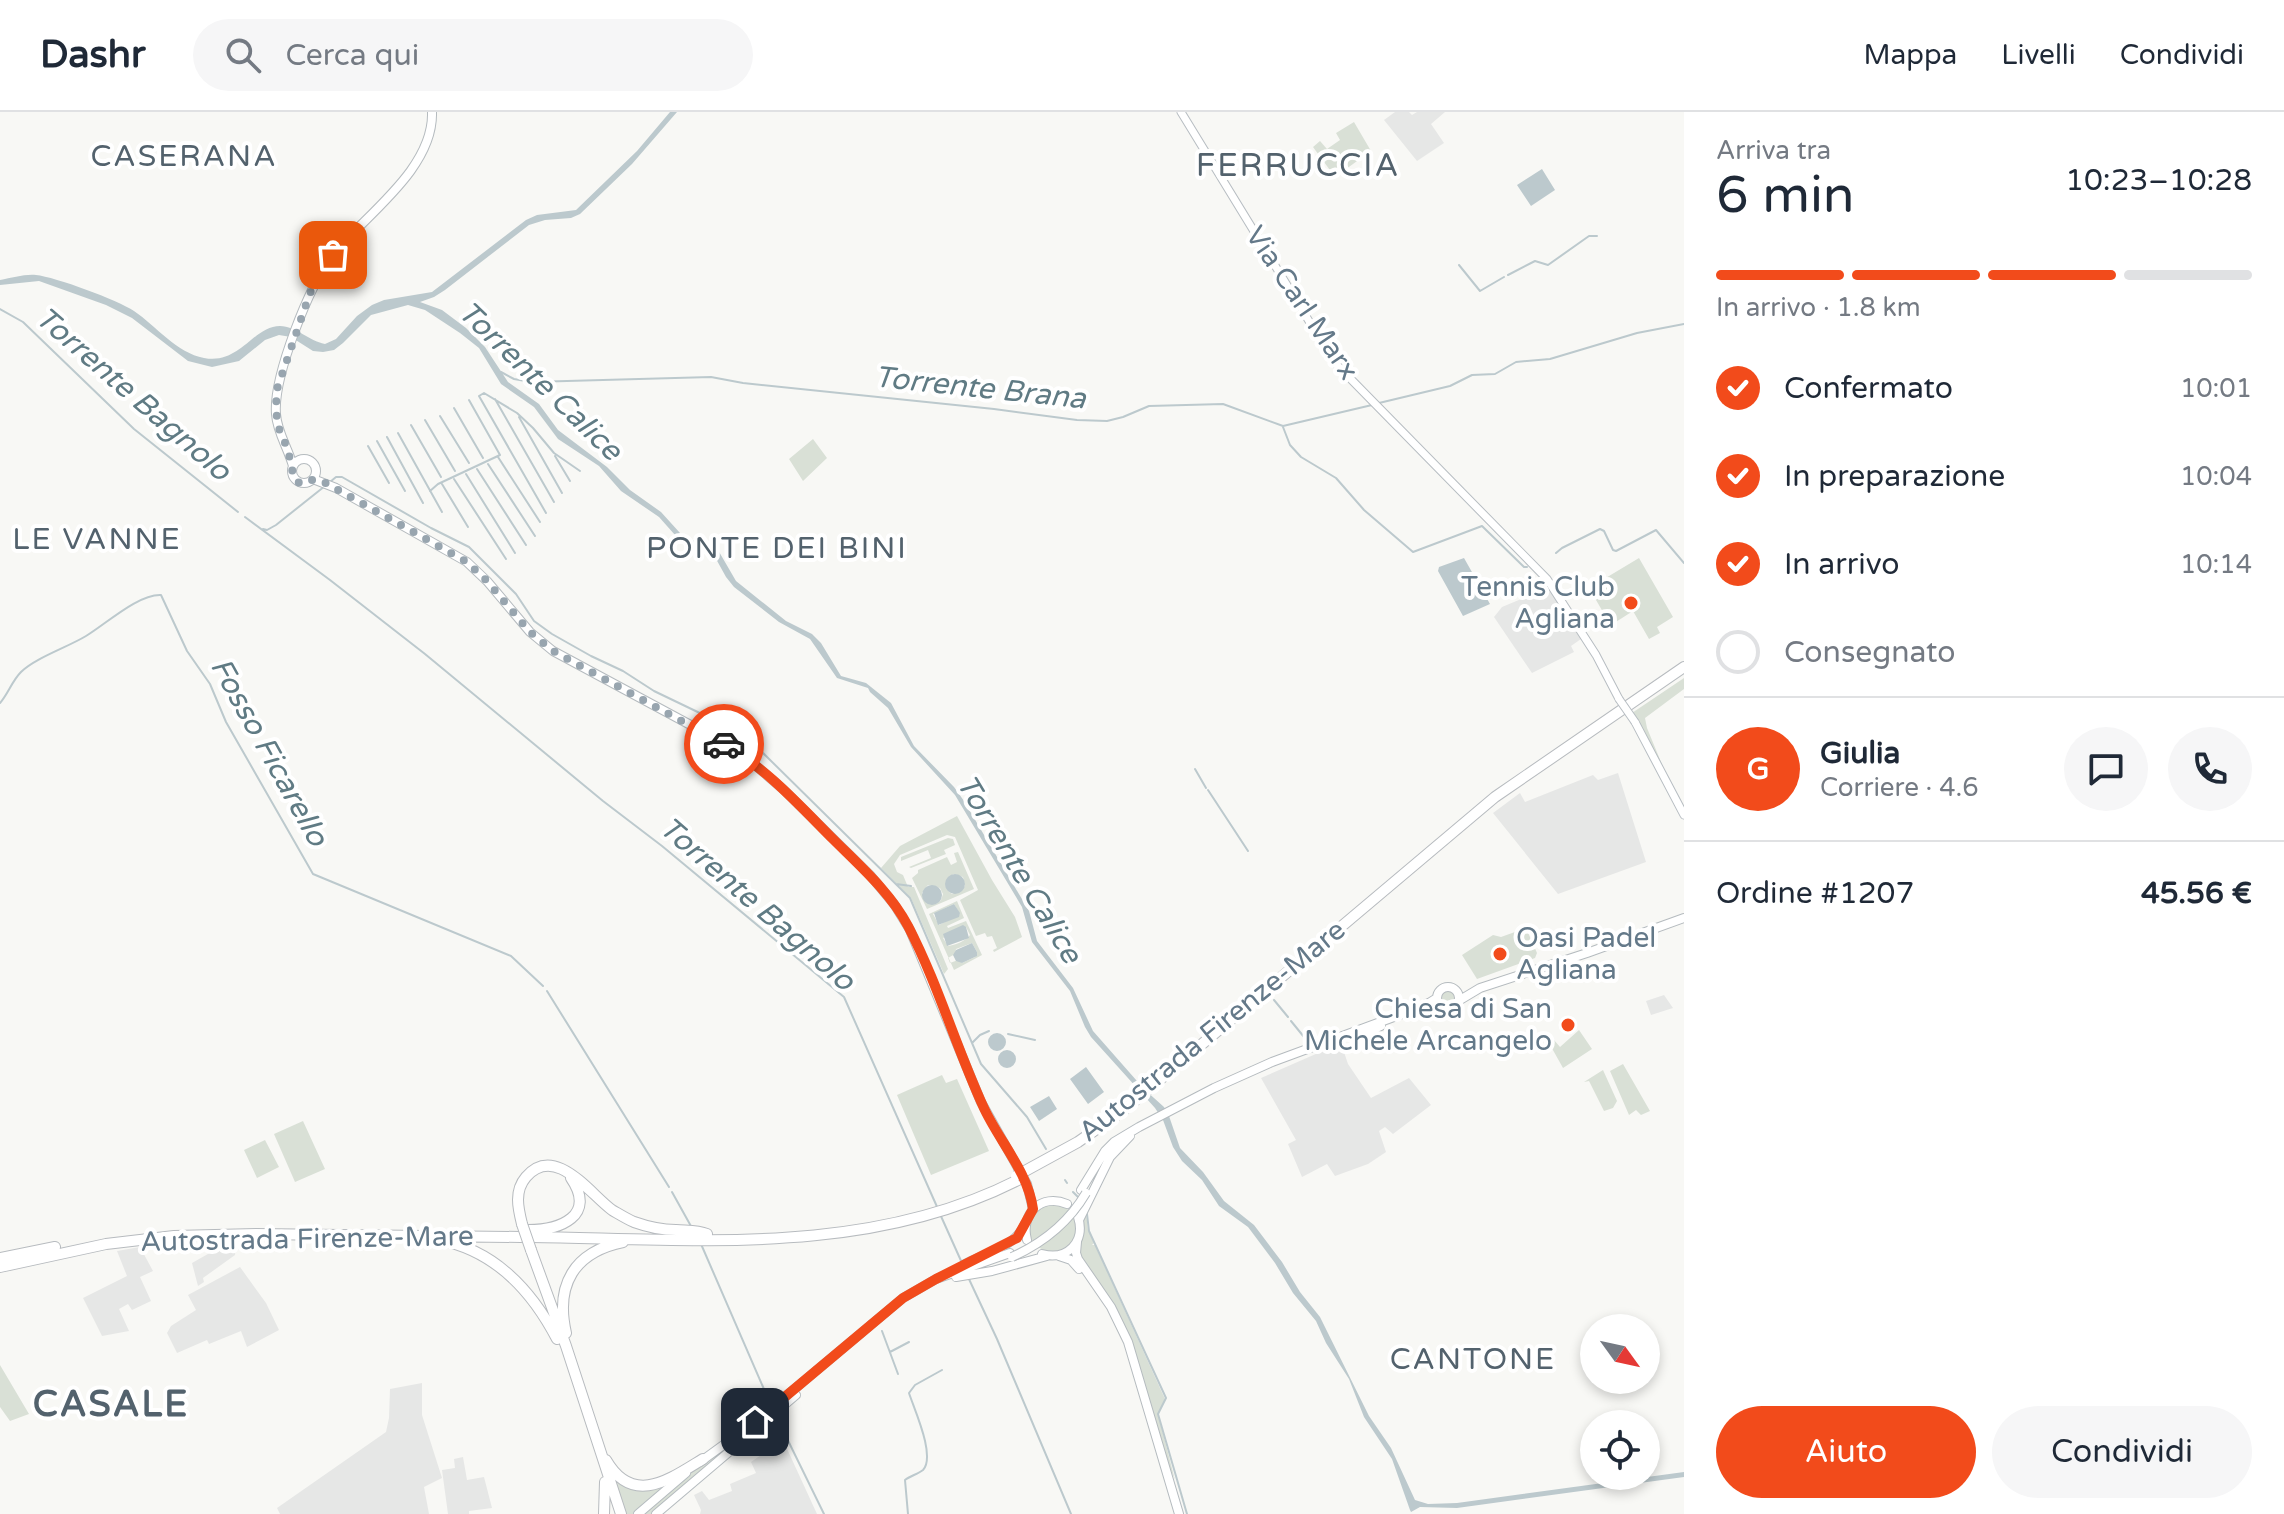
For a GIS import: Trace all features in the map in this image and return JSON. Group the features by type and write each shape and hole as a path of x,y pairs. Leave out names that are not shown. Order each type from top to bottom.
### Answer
{"highway":[{"name":"Autostrada Firenze-Mare","path":"0,1267 106,1244 174,1236 406,1236 524,1232 667,1239 825,1236 869,1229 954,1204 1023,1177 1137,1101 1505,795 1684,670"},
{"path":"574,1374 542,1301 517,1202 521,1183 534,1170 546,1166 557,1167 574,1176 613,1210 633,1221 660,1229 707,1234"},
{"path":"524,1232 560,1226 578,1209 577,1189 569,1175 557,1167"},
{"name":"Autostrada Firenze-Mare","path":"0,1258 107,1239 196,1230 759,1235 829,1230 924,1213"},
{"path":"406,1236 446,1242 480,1254 542,1301 555,1318 621,1514"},
{"path":"574,1374 562,1307 564,1291 572,1274 586,1257 605,1246 626,1241 667,1239"},
{"path":"597,1445 619,1476 641,1486 666,1481 703,1459"},
{"path":"597,1445 606,1484 604,1514"}],"main road":[{"path":"297,462 279,432 275,409 277,388 302,315 315,282 333,255 416,165 429,139 432,112"},
{"name":"Via Carl Marx","path":"1181,112 1337,365 1547,579 1635,722 1684,815"},
{"path":"312,461 316,468 315,477 307,483 297,482 292,475 297,462 312,461"},
{"path":"315,477 457,556 480,574 523,625 545,645 711,736 755,765 792,798 890,899 915,942 986,1114 1023,1177 1040,1196 1067,1204"},
{"path":"1459,996 1684,918"},
{"path":"1102,1149 1214,1088 1297,1051 1429,1003 1446,987 1453,988 1459,996 1457,1006 1452,1009 1432,1006 1402,1014"},
{"path":"1437,998 1441,1007"},
{"path":"1364,1034 1418,1010"},
{"path":"1084,1191 1118,1143 1153,1120"},
{"path":"1130,1135 1110,1157 1078,1216 1080,1231 1076,1253 1111,1307 1130,1347 1177,1514"},
{"path":"638,1514 703,1459 762,1416 895,1304 922,1286 1034,1246 1073,1212 1101,1157 1114,1142"},
{"path":"1023,1177 1033,1209"},
{"path":"973,1268 1017,1238 1033,1209 1049,1201"},
{"path":"1025,1224 1027,1240"},
{"path":"1059,1256 1077,1242"},
{"path":"1035,1250 1047,1256"},
{"path":"973,1268 1047,1256 1067,1258 1076,1265 1119,1331 1177,1514"},
{"path":"656,1514 902,1305 951,1276"}],"shaded area":[{"path":"670,112 677,112 632,164 580,214 529,225 445,290 420,302 442,310 466,328 485,347 508,382 539,404 558,430 661,512 680,533 692,540 707,542 718,550 736,581 786,621 812,634 841,676 866,683 891,703 914,746 964,801 1029,911 1037,941 1073,988 1093,1031 1164,1107 1180,1148 1224,1201 1254,1225 1320,1317 1369,1416 1391,1448 1415,1500 1428,1504 1457,1503 1580,1486 1580,1490 1589,1490 1457,1508 1420,1507 1411,1512 1392,1459 1364,1417 1349,1379 1316,1321 1248,1227 1219,1206 1202,1180 1182,1161 1155,1108 1091,1037 1070,991 1032,942 1022,907 955,795 911,747 888,708 868,688 837,678 810,639 779,622 734,587 710,548 675,535 659,517 621,491 599,466 558,439 534,407 501,384 479,348 460,333 425,310 408,305 371,315 334,350 313,351 291,337 279,335 265,340 239,361 212,367 188,361 132,318 106,305 39,281 0,285 0,280 36,275 86,290 134,311 176,345 204,358 227,356 262,332 280,326 292,328 325,344 336,339 372,305 432,292 526,220 537,215 576,210 637,151"},
{"path":"1395,112 1409,112 1412,115 1417,112 1445,112 1431,124 1444,143 1417,161 1384,120"},
{"path":"1354,122 1371,151 1335,177 1313,147 1320,141 1327,149 1340,140 1336,133"},
{"path":"1542,169 1555,190 1531,206 1517,185"},
{"path":"813,439 827,458 803,481 789,459"},
{"path":"1464,558 1490,604 1463,616 1438,571 1439,567"},
{"name":"Tennis Club Agliana","path":"1639,558 1673,617 1657,627 1660,633 1649,639 1633,611 1608,627 1589,588"},
{"path":"1548,588 1581,639 1571,646 1574,652 1532,673 1494,617 1502,607"},
{"path":"1684,678 1684,689 1645,718 1668,779 1632,713"},
{"path":"1618,773 1646,862 1558,894 1493,813 1520,793 1525,802 1593,775 1598,780"},
{"path":"957,816 1015,917 1022,937 994,952 997,948 992,936 987,937 985,933 976,936 960,900 978,890 955,837 947,835 900,855 894,864 908,887 914,887 948,969 944,974 911,898 881,868 900,846"},
{"path":"948,838 953,839 955,845 944,850 946,854 911,868 931,858 928,850 901,861 901,857"},
{"path":"958,852 974,889 927,909 912,878 918,870 947,857 951,865 957,862 954,853","holes":["954,874 963,877 965,886 952,894 946,883","928,885 940,888 943,894 936,904 929,904 922,893"]},
{"path":"955,874 962,877 965,884 962,891 955,894 948,891 945,884 948,877"},
{"path":"932,885 939,888 942,895 939,902 932,905 925,902 922,895 925,888"},
{"path":"957,901 964,918 947,926 966,921 982,955 954,970 951,963 958,960 962,963 975,957 977,952 972,943 956,949 949,958 929,914","holes":["954,904 960,914 939,925 933,914","966,927 970,935 948,946 943,938"]},
{"path":"954,904 959,917 938,925 934,913"},
{"path":"963,925 969,938 947,946 943,934"},
{"name":"Oasi Padel Agliana","path":"1526,928 1537,953 1535,958 1477,979 1462,955 1493,935 1501,937"},
{"path":"972,943 977,956 962,963 956,961 953,955 956,950"},
{"path":"1448,990 1457,999 1448,1008 1439,999"},
{"path":"1664,995 1673,1008 1651,1015 1646,1001"},
{"path":"1579,1030 1592,1049 1563,1068 1549,1043 1554,1040 1560,1047"},
{"path":"997,1033 1006,1042 997,1051 988,1042"},
{"path":"1341,1043 1348,1064 1371,1098 1409,1078 1431,1105 1393,1134 1385,1127 1379,1131 1386,1152 1368,1164 1335,1176 1327,1164 1302,1177 1288,1144 1296,1140 1261,1078"},
{"path":"1007,1050 1016,1059 1007,1068 998,1059"},
{"path":"1623,1064 1650,1111 1641,1115 1636,1110 1629,1115 1610,1071"},
{"path":"1086,1067 1104,1092 1088,1104 1070,1079"},
{"path":"1603,1070 1617,1101 1613,1108 1604,1111 1589,1081 1584,1082"},
{"path":"942,1075 946,1083 957,1079 989,1151 931,1175 897,1095"},
{"path":"1049,1096 1057,1109 1039,1121 1030,1107"},
{"path":"303,1121 325,1169 295,1182 274,1134"},
{"path":"265,1140 279,1167 257,1178 244,1150"},
{"path":"1053,1204 1062,1205 1070,1211 1076,1219 1076,1237 1070,1245 1062,1251 1053,1252 1044,1251 1036,1245 1030,1237 1029,1228 1030,1219 1036,1211 1044,1205"},
{"path":"1086,1211 1092,1245 1095,1245 1165,1399 1158,1414 1175,1480 1134,1351 1082,1262 1078,1248 1083,1237"},
{"path":"236,1245 235,1255 203,1278 204,1282 198,1286 192,1263 222,1246"},
{"path":"140,1247 153,1271 140,1277 151,1301 132,1310 128,1304 119,1309 129,1331 102,1336 83,1298 127,1276 117,1251"},
{"path":"240,1267 266,1303 279,1330 247,1347 241,1331 209,1344 207,1340 177,1353 167,1333 171,1326 196,1310 188,1295"},
{"path":"0,1365 29,1414 10,1421 0,1407"},
{"path":"422,1383 422,1415 442,1478 424,1487 429,1514 280,1514 277,1508 386,1432 390,1389"},
{"path":"758,1422 658,1510 652,1514 641,1514 711,1455"},
{"path":"783,1440 817,1514 700,1514 694,1495 702,1491 709,1500 732,1491 730,1484 756,1473 751,1462"},
{"path":"463,1457 467,1480 484,1477 492,1508 469,1511 469,1514 448,1514 442,1470 455,1468 454,1459"},
{"path":"1684,1472 1684,1477 1660,1480 1660,1475"},
{"path":"611,1473 660,1486 668,1485 634,1514 624,1514"}],"waterway":[{"path":"1508,275 1535,261 1548,265 1589,236 1597,236"},
{"path":"1459,265 1480,291 1504,277"},
{"name":"Torrente Bagnolo","path":"0,309 23,322 134,429 238,512"},
{"name":"Torrente Brana","path":"1379,403 1450,386 1472,375 1495,374 1516,362 1550,359 1637,333 1684,324"},
{"name":"Torrente Brana","path":"501,372 514,379 531,382 711,377 1077,420 1107,421 1149,406 1223,404 1283,426 1372,405"},
{"path":"546,513 479,396 484,393 517,413 554,453 580,471"},
{"path":"495,399 554,502"},
{"path":"430,491 438,484 500,455 469,400"},
{"path":"454,408 483,458"},
{"path":"440,416 469,463"},
{"path":"519,417 562,493"},
{"path":"425,420 455,471"},
{"path":"411,425 441,477"},
{"path":"1283,427 1290,445 1301,457 1336,478 1364,510 1413,552 1482,526 1527,567"},
{"path":"398,433 442,512"},
{"path":"387,437 423,503"},
{"path":"377,441 405,491"},
{"path":"368,446 389,483"},
{"path":"555,456 570,481"},
{"path":"498,457 540,522"},
{"path":"488,464 535,536"},
{"path":"477,469 526,545"},
{"path":"466,474 515,553"},
{"path":"330,482 342,477 469,547 516,594 534,621 552,634 752,742 910,898 981,1064 1027,1117 1046,1149"},
{"path":"454,479 506,559"},
{"path":"442,484 468,527"},
{"path":"263,529 276,525 325,486"},
{"name":"Torrente Bagnolo","path":"245,517 425,654 844,997 938,1209"},
{"path":"1556,553 1600,529 1616,551 1656,530 1684,563"},
{"name":"Fosso Ficarello","path":"0,703 27,667 86,636 132,604 161,595 187,651 210,684 226,722 313,874 511,956 543,986"},
{"path":"1195,769 1206,788"},
{"path":"1208,790 1248,851"},
{"path":"896,884 911,886"},
{"name":"Fosso Ficarello","path":"547,991 669,1187"},
{"path":"1274,1000 1288,1017"},
{"path":"1291,1021 1304,1037"},
{"path":"972,1043 989,1031"},
{"path":"1008,1034 1035,1040"},
{"name":"Fosso Ficarello","path":"672,1192 692,1228"},
{"path":"1073,1192 1078,1197"},
{"name":"Torrente Bagnolo","path":"940,1214 962,1263"},
{"path":"1087,1214 1089,1231 1166,1398 1158,1414 1187,1514"},
{"name":"Fosso Ficarello","path":"701,1244 770,1403"},
{"name":"Torrente Bagnolo","path":"968,1277 1071,1514"},
{"path":"882,1331 898,1374"},
{"path":"890,1352 909,1342"},
{"path":"908,1514 905,1480 923,1470 927,1454 909,1393 915,1385 942,1370"},
{"name":"Fosso Ficarello","path":"776,1416 824,1514"}],"way so far":[{"path":"333,255 310,293 276,392 277,424 293,466 294,479 301,483 313,479 324,482 467,562 530,632 553,651 724,744"}],"place":[{"name":"Tennis Club Agliana","path":"1631,603"},
{"name":"Oasi Padel Agliana","path":"1500,954"},
{"name":"Chiesa di San Michele Arcangelo","path":"1568,1025"}],"district":[{"name":"CASERANA","path":"184,156"},
{"name":"FERRUCCIA","path":"1298,166"},
{"name":"LE VANNE","path":"97,539"},
{"name":"PONTE DEI BINI","path":"777,548"},
{"name":"CANTONE","path":"1473,1359"},
{"name":"CASALE","path":"111,1404"}],"route":[{"path":"724,744 784,790 875,881 897,908 915,942 986,1114 1027,1184 1033,1209 1017,1238 903,1298 755,1422"}],"water label":[{"name":"Torrente Calice","path":"540,381"},
{"name":"Torrente Calice","path":"1019,869"}]}
